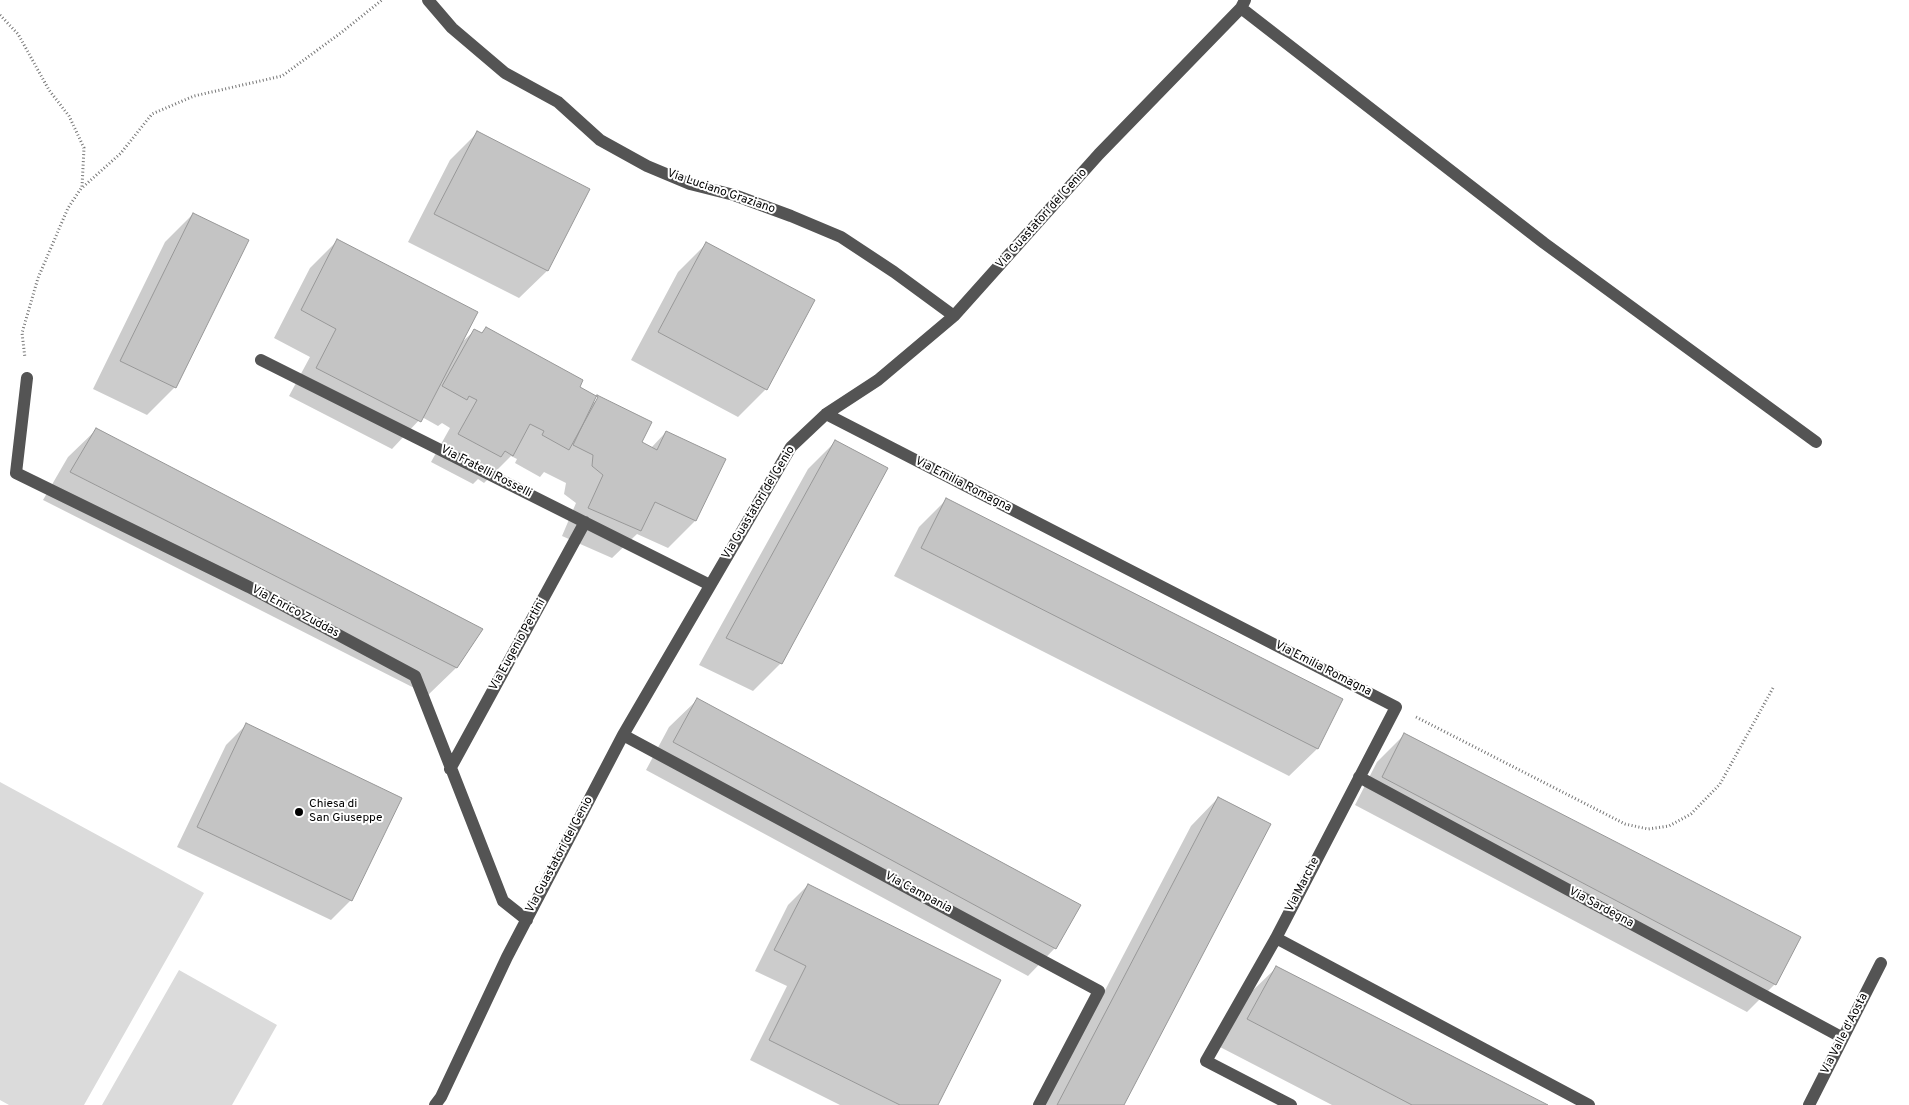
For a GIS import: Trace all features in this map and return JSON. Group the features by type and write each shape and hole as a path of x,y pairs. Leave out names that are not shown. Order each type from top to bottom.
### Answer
{"street":[{"name":"Via Luciano Graziano","path":"428,0 452,28 504,73 558,102 600,140 647,166 690,184 734,195 841,237 894,272 954,316"},
{"name":"Via Guastatori del Genio","path":"439,1102 507,957 623,735 791,446 826,414 878,380 954,316 1099,154 1243,4"},
{"path":"1243,4 1544,243 1816,442"},
{"name":"Via Fratelli Rosselli","path":"261,360 710,585"},
{"name":"Via Enrico Zuddas","path":"27,378 16,473 249,587 415,676 503,901 527,920"},
{"name":"Via Emilia Romagna","path":"826,414 1396,706"},
{"name":"Via Eugenio Pertini","path":"450,769 586,522"},
{"name":"Via Marche","path":"1291,1105 1206,1061 1276,938 1396,706"},
{"name":"Via Campania","path":"623,735 1099,991 1039,1105"},
{"name":"Via Sardegna","path":"1359,778 1843,1038"},
{"path":"1276,938 1589,1105"},
{"name":"Via Valle d'Aosta","path":"1809,1105 1881,963"}],"path":[{"path":"27,378 22,333 38,278 68,208 82,188 121,153 152,114 194,96 282,76 382,0"},
{"path":"0,15 18,34 49,90 69,116 84,148 82,188"},
{"path":"1396,706 1625,824 1648,829 1669,826 1691,814 1720,784 1773,688"}],"shaded area":[{"path":"0,782 204,893 84,1105 9,1105 0,1100"},
{"path":"179,970 277,1025 232,1105 102,1105"}],"building":[{"path":"477,131 590,189 548,271 434,214"},
{"path":"193,213 249,240 176,388 120,361"},
{"path":"337,239 478,312 421,422 316,368 336,329 301,310"},
{"path":"706,242 815,300 767,390 658,332"},
{"path":"486,327 583,380 580,387 598,397 569,450 542,435 544,431 530,424 513,456 505,451 501,457 458,434 477,400 469,396 467,400 442,386 474,329 482,333"},
{"path":"597,395 652,422 642,442 657,450 666,431 726,459 696,521 655,502 641,531 588,508 603,475 592,466 593,455 573,445"},
{"path":"96,428 483,629 457,668 70,472"},
{"path":"835,440 888,468 782,664 726,638"},
{"path":"946,498 1343,699 1318,749 921,548"},
{"path":"697,698 1081,905 1056,949 673,742"},
{"name":"Chiesa di San Giuseppe","path":"246,723 402,798 352,901 197,827"},
{"path":"1404,733 1801,937 1776,985 1382,777"},
{"path":"1218,797 1271,824 1124,1105 1057,1105"},
{"path":"808,884 1001,980 938,1105 900,1105 769,1040 806,966 774,950"},
{"path":"1276,966 1548,1105 1412,1105 1247,1019"}],"place":[{"name":"Chiesa di San Giuseppe","path":"299,812"}]}
